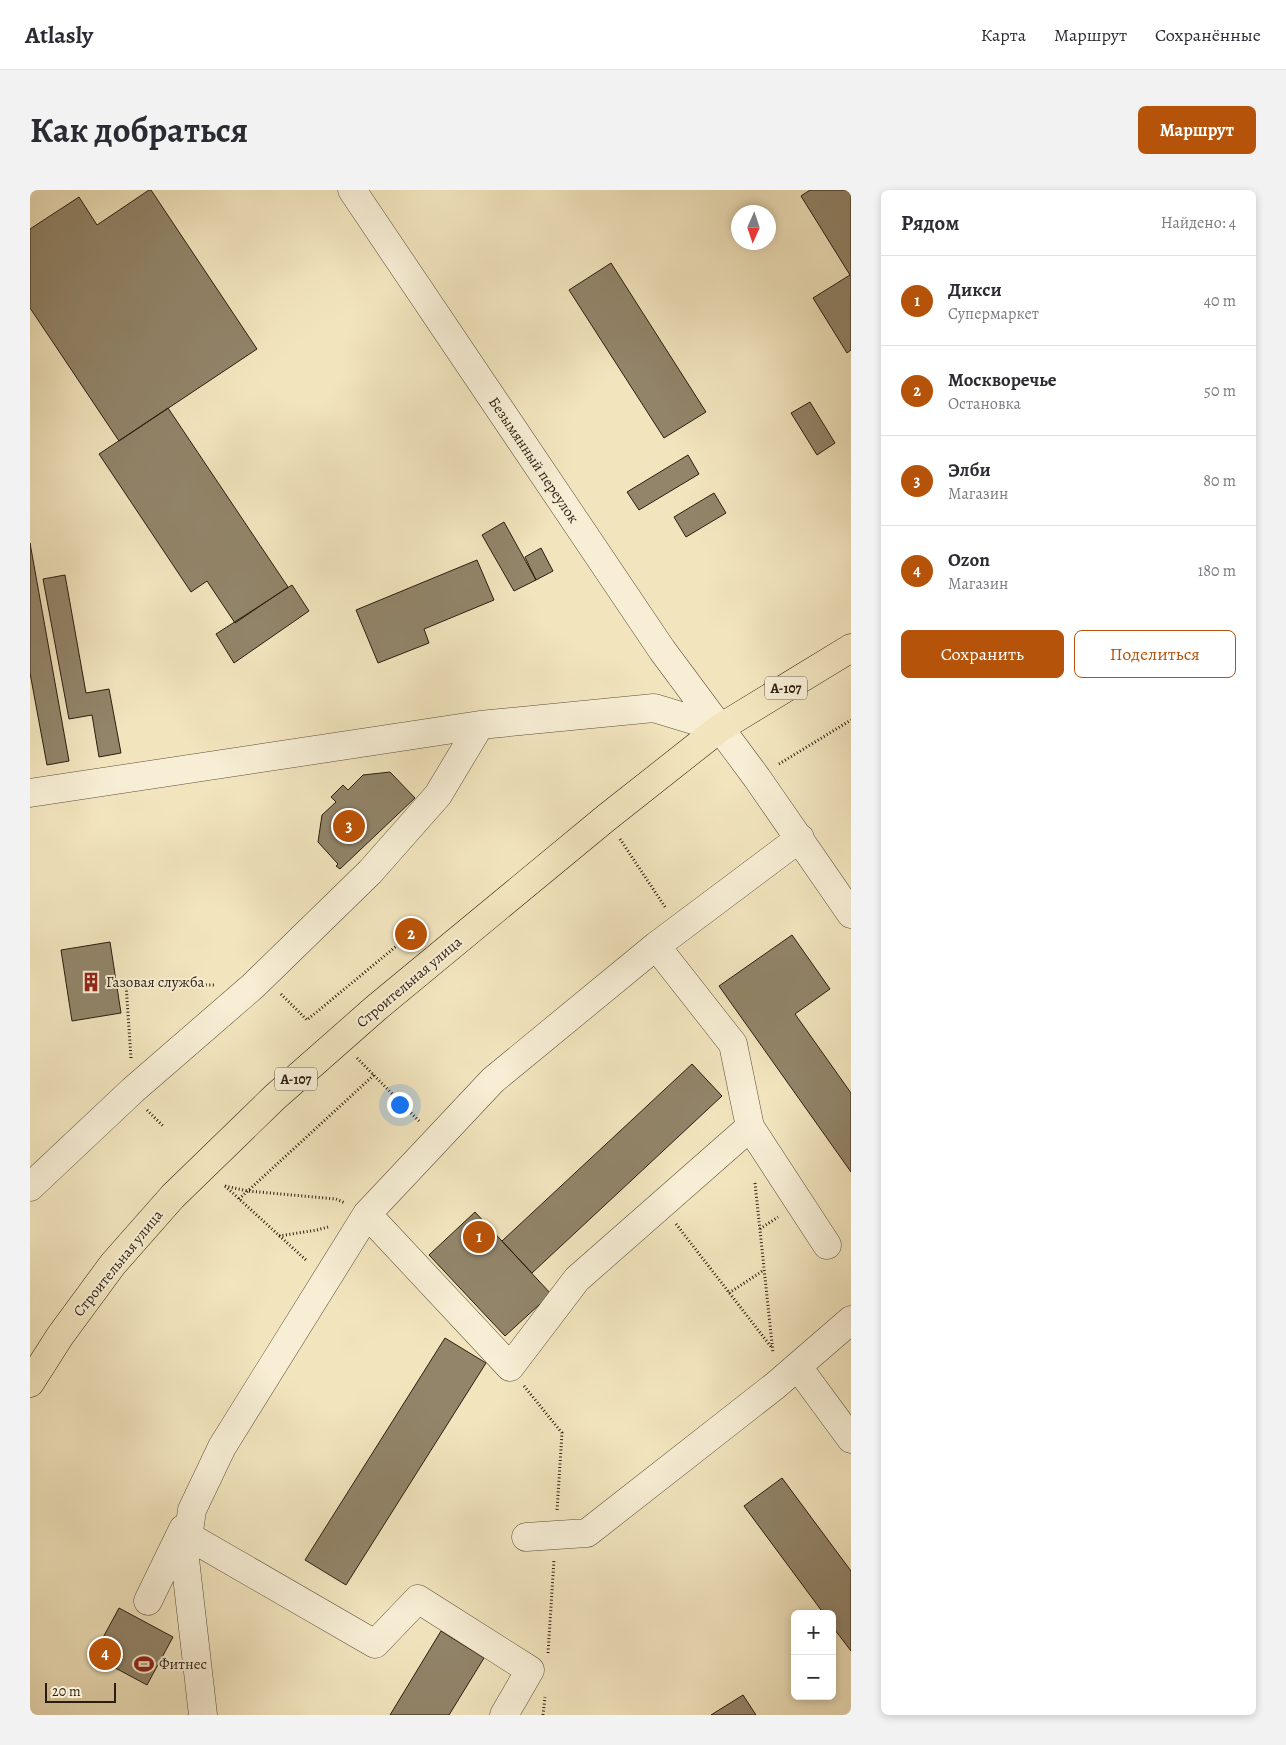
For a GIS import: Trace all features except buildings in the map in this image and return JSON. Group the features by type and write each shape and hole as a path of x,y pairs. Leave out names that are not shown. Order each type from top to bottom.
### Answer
{"highway":[{"name":"Строительная улица","path":"30,1384 60,1336 113,1264 172,1196 276,1098 376,1008 606,818 720,728 851,648"}],"street":[{"name":"Безымянный переулок","path":"352,190 662,650 800,838 851,914"},
{"path":"30,793 480,725 654,708 720,728"},
{"path":"30,1187 133,1090 266,988 438,796 480,725"},
{"path":"148,1601 190,1523 222,1447 367,1214 493,1080 656,946 800,838"},
{"path":"656,946 733,1044 750,1128 827,1245"},
{"path":"367,1214 510,1368 578,1279 750,1128"},
{"path":"526,1537 587,1533 776,1385 851,1320"},
{"path":"798,1367 851,1439"},
{"path":"190,1523 185,1559 203,1715"},
{"path":"190,1523 375,1644 418,1599 530,1670 504,1715"}],"path":[{"path":"757,778 851,720"},
{"path":"606,818 680,929"},
{"path":"133,1090 126,984 266,988 307,1020 411,934"},
{"path":"353,1054 437,1140"},
{"path":"239,1199 374,1076"},
{"path":"754,1174 776,1385"},
{"path":"326,1279 225,1186 248,1191 336,1199 367,1214"},
{"path":"661,1205 772,1348"},
{"path":"278,1236 317,1230 367,1214"},
{"path":"729,1293 764,1270"}],"place":[{"name":"Элби","path":"349,826"},
{"name":"Москворечье","path":"411,934"},
{"name":"Газовая служба","path":"91,982"},
{"name":"Дикси","path":"479,1237"},
{"name":"Ozon","path":"105,1654"},
{"name":"Фитнес","path":"144,1664"}]}
